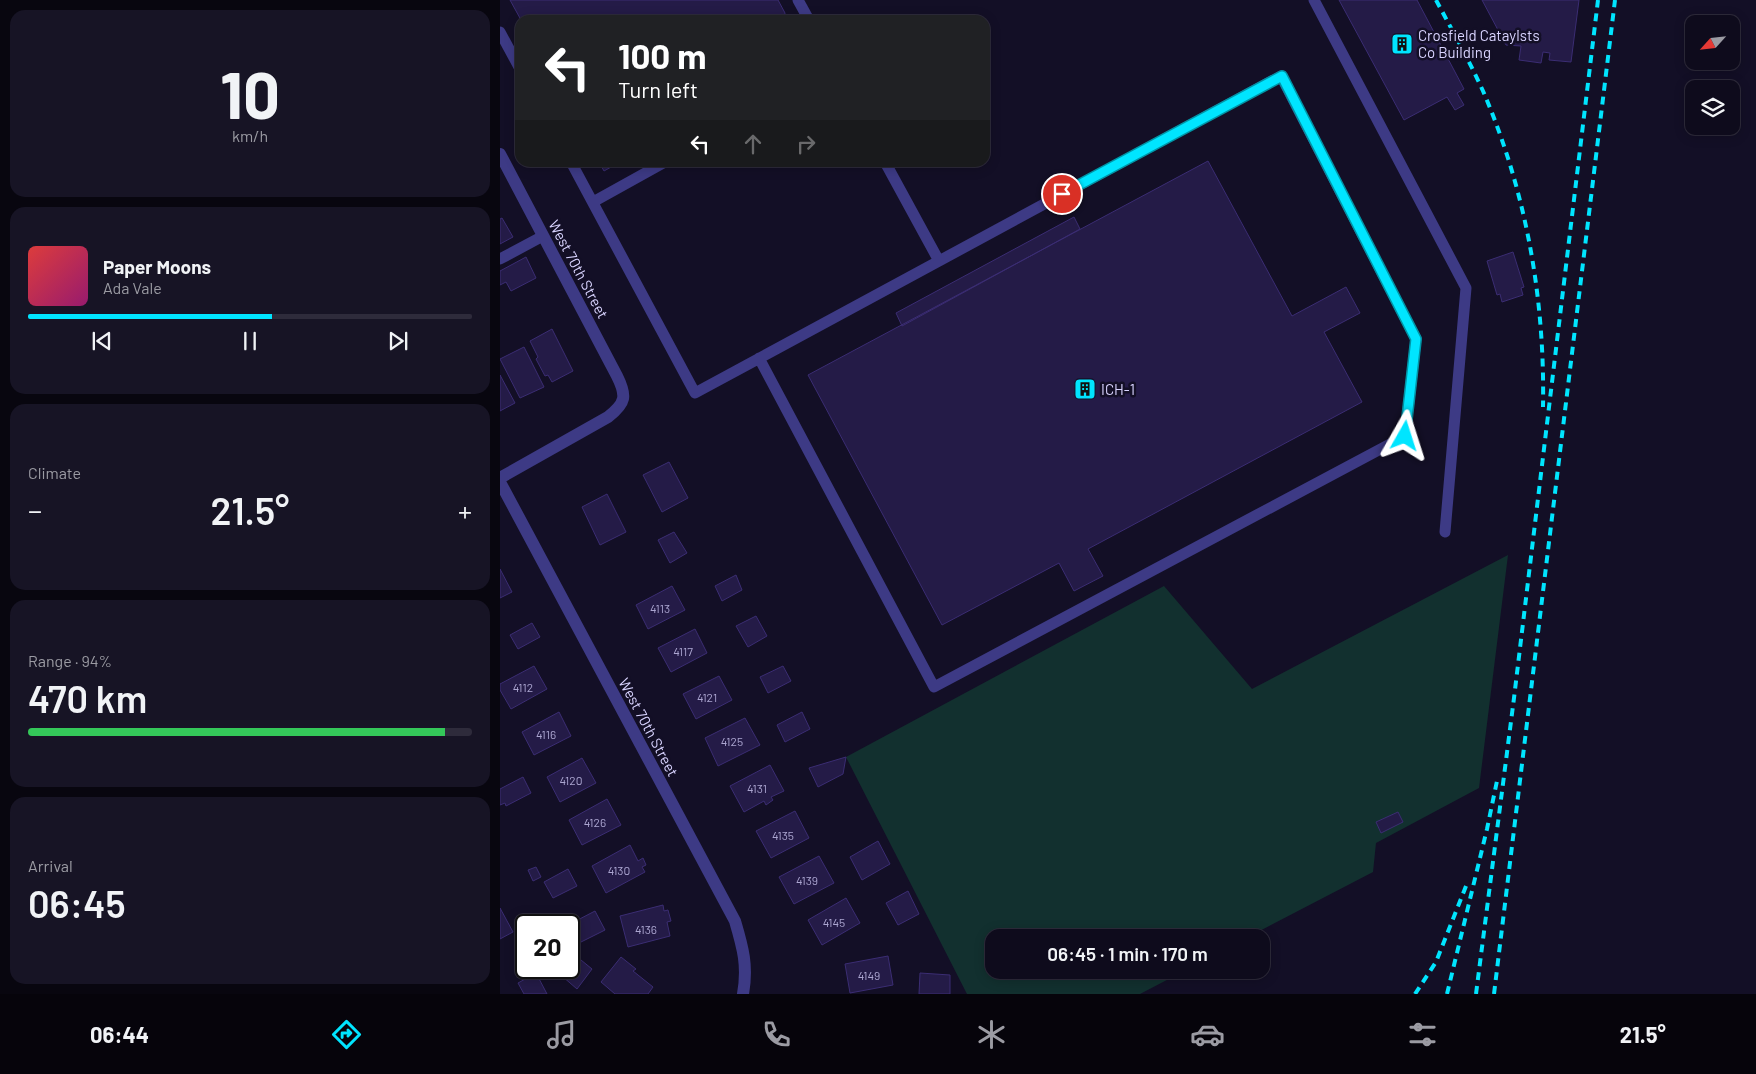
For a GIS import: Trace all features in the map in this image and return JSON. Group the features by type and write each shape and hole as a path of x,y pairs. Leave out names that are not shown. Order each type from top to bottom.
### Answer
{"street":[{"name":"West 70th Street","path":"500,154 622,386 624,401 622,406 608,417 500,478"},
{"name":"West 70th Street","path":"500,482 735,921 744,951 746,975 743,994"}],"lane":[{"path":"798,0 806,15"},
{"path":"1314,0 1466,288 1445,532"},
{"path":"500,32 515,60"},
{"path":"574,167 694,393 1282,76 1416,339 1405,436 934,687 759,358"},
{"path":"593,202 656,167"},
{"path":"888,167 939,261"},
{"path":"500,259 543,236"}],"green space":[{"path":"1508,555 1479,788 1376,843 1373,872 1263,929 985,929 985,979 1169,979 1140,994 967,994 846,757 1164,586 1252,689"}],"building":[{"path":"510,0 778,0 785,13 785,15 518,15"},
{"name":"Crosfield Cataylsts Co Building","path":"1339,0 1417,0 1464,89 1457,93 1464,105 1455,110 1447,97 1404,120"},
{"path":"1482,0 1579,0 1571,62 1549,60 1550,53 1543,52 1541,63 1519,60 1521,46 1506,45"},
{"name":"ICH-1","path":"1208,161 1292,316 1346,287 1360,313 1324,332 1362,402 1088,549 1103,576 1074,591 1059,563 942,625 808,375"},
{"path":"602,167 611,167 604,171"},
{"path":"1074,217 1080,229 902,326 896,313"},
{"path":"502,218 513,237 500,244 500,219"},
{"path":"1513,252 1524,287 1521,288 1523,295 1502,302 1500,294 1497,295 1487,261"},
{"path":"526,257 536,278 511,291 506,282 500,285 500,271"},
{"path":"552,329 573,371 552,382 548,375 545,376 536,359 538,357 530,341"},
{"path":"524,347 544,387 520,398 500,359"},
{"path":"500,375 515,403 500,411"},
{"path":"669,462 688,498 662,512 643,475"},
{"path":"607,494 626,532 600,545 582,507"},
{"path":"674,532 687,553 670,563 658,540"},
{"path":"500,569 512,592 500,598"},
{"path":"736,575 742,590 722,601 715,586"},
{"path":"672,586 685,610 648,629 636,605"},
{"path":"756,616 767,636 748,647 736,626"},
{"path":"532,623 540,637 518,649 510,635"},
{"path":"695,629 707,653 671,672 658,648"},
{"path":"534,666 547,689 511,709 500,690 500,684"},
{"path":"783,666 791,681 768,693 760,677"},
{"path":"719,676 732,700 696,719 683,694"},
{"path":"559,712 571,736 534,755 522,732"},
{"path":"802,712 810,729 785,742 777,725"},
{"path":"745,718 760,745 718,766 705,738"},
{"path":"846,757 843,774 818,787 809,768"},
{"path":"582,758 596,783 560,802 547,777"},
{"path":"770,765 784,791 771,797 773,800 766,805 764,801 744,812 730,786"},
{"path":"523,777 531,793 506,806 505,803 500,805 500,789"},
{"path":"607,799 621,825 582,845 569,820"},
{"path":"795,811 809,838 771,858 756,831"},
{"path":"1398,812 1403,822 1381,833 1376,822"},
{"path":"878,841 890,864 862,880 850,857"},
{"path":"630,845 638,861 643,858 646,865 642,867 645,872 606,893 592,866"},
{"path":"819,856 834,883 794,904 779,877"},
{"path":"536,867 541,877 533,881 528,870"},
{"path":"568,869 577,886 553,898 544,882"},
{"path":"908,891 919,914 898,925 886,903"},
{"path":"846,898 860,923 822,945 808,920"},
{"path":"663,905 664,911 668,910 671,921 667,922 670,936 628,947 620,916"},
{"path":"500,908 513,932 500,939"},
{"path":"595,911 605,930 580,942 580,919"},
{"path":"888,956 893,985 850,993 845,964"},
{"path":"621,957 636,969 633,971 653,987 648,994 615,994 601,982"},
{"path":"580,959 592,969 577,989 565,979 580,979"},
{"path":"920,973 950,975 950,994 919,994"},
{"path":"525,979 539,979 547,994 524,994 518,983"}],"railway":[{"path":"1436,0 1483,91 1511,167 1530,246 1536,285 1541,326 1543,407"},
{"path":"1476,994 1514,698 1598,0"},
{"path":"1494,994 1615,0"},
{"path":"1447,994 1498,776"},
{"path":"1415,994 1436,962 1468,881"}],"place":[{"name":"Crosfield Cataylsts Co Building","path":"1402,44"},
{"name":"ICH-1","path":"1085,389"}],"route":[{"path":"1062,194 1282,76 1416,339 1405,436"}]}
